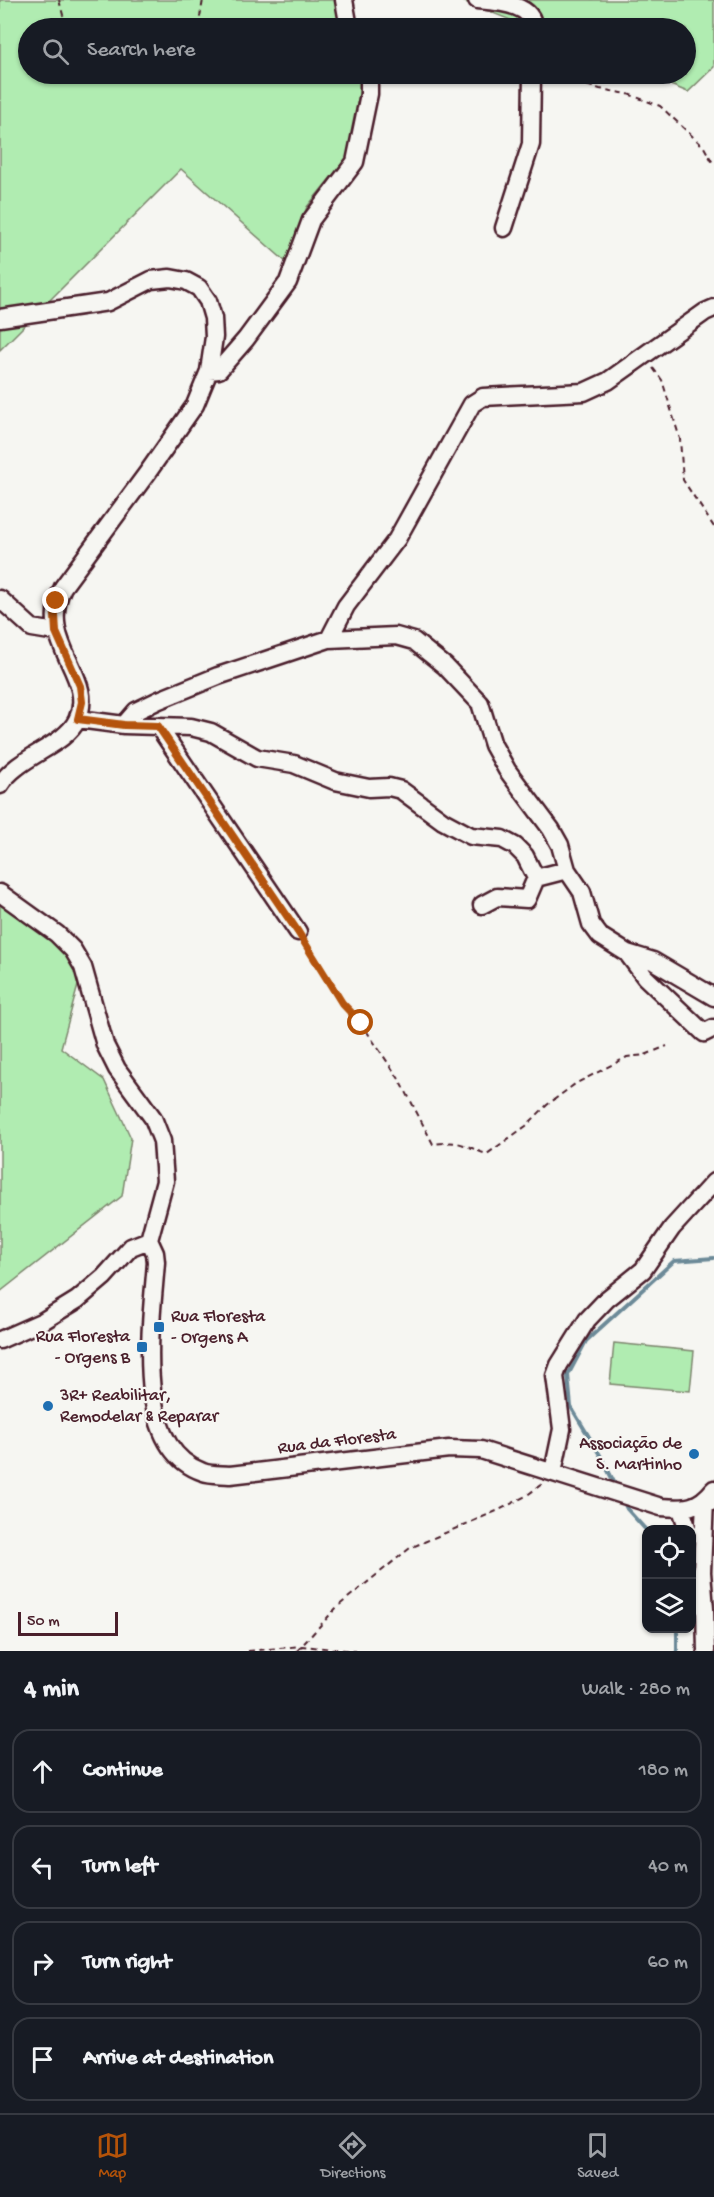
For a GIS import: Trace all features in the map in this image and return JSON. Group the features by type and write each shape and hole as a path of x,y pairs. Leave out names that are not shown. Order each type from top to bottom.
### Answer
{"street":[{"path":"344,0 347,18"},
{"path":"477,0 508,4 527,12 531,18"},
{"path":"209,371 219,370 246,339 288,282 311,220 355,162 369,84"},
{"path":"504,228 531,144 532,84"},
{"path":"0,318 108,302 151,280 170,278 186,281 199,288 208,301 213,318 214,337 209,371 195,405 63,587 56,601 56,632 80,686 82,702 78,719 69,732 21,762 0,785"},
{"path":"329,639 346,606 396,538 472,404 483,397 584,392 608,381 705,312 714,308"},
{"path":"1,599 32,628 56,632"},
{"path":"124,725 136,711 159,700 218,676 329,639 396,636 414,641 446,666 480,703 493,745 507,770 551,829 560,845 567,870 582,892 591,924 600,936 627,953 653,961 714,997"},
{"path":"78,719 124,725 191,727 211,732 256,758 294,764 335,781 369,788 389,787 401,790 443,821 471,836 502,839 515,846 525,856 536,878 527,899 497,897 482,905"},
{"path":"158,726 298,932"},
{"path":"536,878 567,870"},
{"path":"0,893 57,934 73,950 83,967 105,1044 117,1069 153,1118 162,1141 165,1181 149,1240 132,1247 104,1277 77,1300 42,1321 0,1340"},
{"path":"627,953 645,977 704,1033 714,1028"},
{"path":"553,1472 562,1429 555,1376 559,1365 587,1320 607,1299 643,1270 672,1228 714,1182"},
{"name":"Rua da Floresta","path":"149,1240 156,1262 149,1366 153,1398 160,1427 174,1451 183,1462 204,1472 230,1475 448,1449 481,1450 661,1508 681,1509 694,1506 711,1497"},
{"path":"706,1651 702,1572 711,1497"},
{"path":"681,1509 686,1525"},
{"path":"696,1553 702,1572"}],"path":[{"path":"59,0 65,18"},
{"path":"200,18 203,0"},
{"path":"582,84 628,94 660,106 704,147 714,165"},
{"path":"644,355 662,380 680,440 683,480 714,526"},
{"path":"298,932 342,1003 361,1023 400,1082 434,1144 463,1144 487,1154 526,1126 547,1105 575,1084 627,1057 645,1055 667,1046"},
{"path":"297,1651 338,1606 410,1548 526,1496 540,1486 553,1472"},
{"path":"248,1651 302,1646 355,1651"}],"green space":[{"path":"0,0 338,0 343,18 18,18 18,84 360,84 349,155 307,207 286,262 181,169 0,350"},
{"path":"460,0 714,0 714,67 688,92 668,84 696,84 696,18 506,18"},
{"path":"0,888 83,967 61,1048 104,1080 131,1138 122,1196 0,1292"},
{"path":"614,1343 694,1351 690,1391 610,1384"}],"waterway":[{"path":"617,1488 571,1407 568,1375 586,1341 674,1261 714,1258"},
{"path":"623,1500 627,1509 642,1526"},
{"path":"677,1633 677,1651"}],"place":[{"name":"Rua Floresta - Orgens A","path":"159,1327"},
{"name":"Rua Floresta - Orgens B","path":"142,1347"},
{"name":"3R+ Reabilitar, Remodelar & Reparar","path":"48,1406"},
{"name":"Associação de S. Martinho","path":"694,1454"}],"route":[{"path":"56,601 56,632 80,686 82,702 78,719 124,725 158,726 298,932 342,1003 361,1023"}]}
